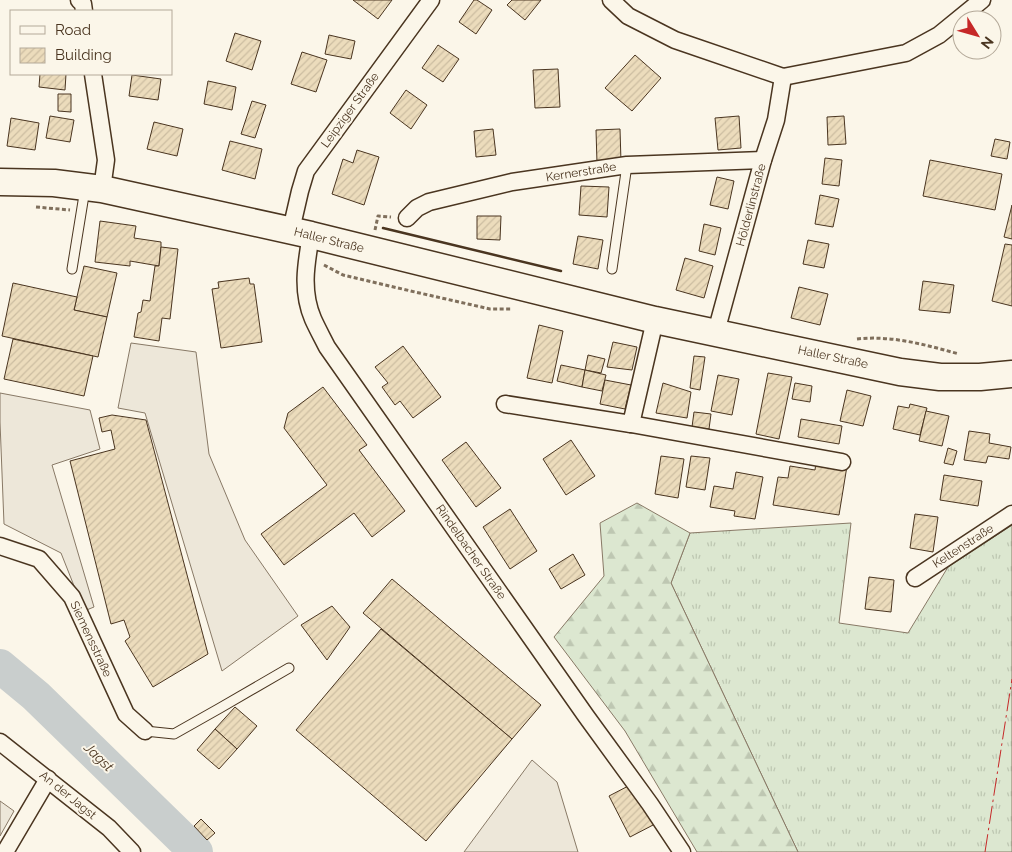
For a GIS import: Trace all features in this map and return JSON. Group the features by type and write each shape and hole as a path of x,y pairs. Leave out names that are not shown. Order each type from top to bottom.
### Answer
{"main road":[{"name":"Haller Straße","path":"0,182 54,183 94,187 301,233 655,320 900,372 940,377 980,377 1012,374"}],"street":[{"name":"Leipziger Straße","path":"301,233 300,191 306,171 431,0"},
{"path":"611,0 628,16 675,40 783,77 906,54 939,35 982,0"},
{"path":"93,75 106,160 94,187"},
{"name":"Hölderlinstraße","path":"716,332 763,160 776,120 783,77"},
{"name":"Kernerstraße","path":"407,218 417,208 429,202 512,182 627,165 763,160"},
{"name":"Rindelbacher Straße","path":"301,233 307,302 312,319 327,347 682,852"},
{"path":"632,424 655,320"},
{"path":"505,404 632,424 842,462"},
{"name":"Keltenstraße","path":"915,578 1012,514"},
{"name":"Siemensstraße","path":"0,546 39,558 72,597 126,714 145,731"},
{"name":"An der Jagst","path":"0,742 109,828 132,852"},
{"path":"5,852 48,779"}],"lane":[{"path":"612,269 627,165"},
{"path":"72,269 94,187"},
{"path":"145,731 174,734 289,668"}],"path":[{"path":"376,224 378,216 386,216"}],"green space":[{"path":"637,503 690,533 671,583 798,852 697,852 625,731 554,637 604,576 600,523"},
{"path":"851,523 839,623 908,633 948,567 1012,525 1012,852 798,852 671,583 690,533"}],"shaded area":[{"path":"131,343 196,352 209,454 245,540 298,616 222,671 145,413 118,408"},
{"path":"0,393 90,410 100,449 52,465 94,607 84,611 61,553 4,524"},
{"path":"532,760 557,782 578,852 464,852"},
{"path":"0,801 14,811 0,836"}],"building":[{"path":"353,0 392,0 378,19"},
{"path":"474,0 492,10 476,34 459,22"},
{"path":"512,0 541,0 525,20 507,5"},
{"path":"235,33 261,41 252,70 226,61"},
{"path":"329,35 355,41 351,59 325,54"},
{"path":"438,45 459,59 443,82 422,68"},
{"path":"302,52 327,60 316,92 291,84"},
{"path":"635,55 661,78 632,111 605,88"},
{"path":"558,69 560,107 535,108 533,70"},
{"path":"40,75 66,75 65,90 39,87"},
{"path":"132,75 161,79 158,100 129,96"},
{"path":"208,81 236,87 232,110 204,104"},
{"path":"406,90 427,105 411,129 390,113"},
{"path":"58,94 71,94 71,112 58,111"},
{"path":"252,101 266,105 255,138 241,134"},
{"path":"50,116 74,120 70,142 46,138"},
{"path":"739,116 741,148 718,150 715,118"},
{"path":"844,116 846,144 828,145 827,117"},
{"path":"11,118 39,123 35,150 7,146"},
{"path":"154,122 183,129 177,156 147,149"},
{"path":"493,129 496,155 476,157 474,131"},
{"path":"620,129 621,162 597,163 596,130"},
{"path":"995,139 1010,142 1007,159 991,156"},
{"path":"230,141 262,149 255,179 222,170"},
{"path":"357,150 379,157 364,205 332,194 343,159 353,163"},
{"path":"825,158 842,160 839,186 822,184"},
{"path":"930,160 1002,174 995,210 923,196"},
{"path":"717,177 734,181 728,209 710,205"},
{"path":"581,186 609,187 607,217 579,215"},
{"path":"820,195 839,199 833,227 815,224"},
{"path":"1012,205 1012,239 1004,237"},
{"path":"477,216 501,216 500,240 477,239"},
{"path":"100,221 136,226 134,238 161,242 159,266 130,261 130,266 95,262"},
{"path":"704,224 721,228 715,255 699,251"},
{"path":"578,236 603,240 598,269 573,264"},
{"path":"808,240 829,244 824,268 803,264"},
{"path":"1005,244 1012,245 1012,306 992,301"},
{"path":"161,247 178,249 170,319 162,318 159,341 134,337 138,313 141,312 143,300 150,301 155,266 159,266"},
{"path":"685,258 713,266 704,298 676,290"},
{"path":"84,266 117,273 107,317 74,310"},
{"path":"249,278 250,284 254,284 262,342 221,348 212,289 219,288 218,282"},
{"path":"923,281 954,285 950,313 919,310"},
{"path":"13,283 77,297 74,310 107,317 98,357 2,336"},
{"path":"799,287 828,294 820,325 791,318"},
{"path":"539,325 563,331 552,383 527,378"},
{"path":"13,339 93,356 84,396 4,379"},
{"path":"613,342 637,347 632,370 607,367"},
{"path":"403,346 441,397 413,418 400,401 395,405 382,387 388,383 375,367"},
{"path":"588,355 605,359 601,373 585,370"},
{"path":"694,356 705,357 700,390 690,388"},
{"path":"561,365 585,370 582,387 557,381"},
{"path":"585,370 606,375 602,391 582,387"},
{"path":"768,373 792,377 779,439 756,434"},
{"path":"718,375 739,379 732,415 711,411"},
{"path":"605,380 631,385 625,409 600,404"},
{"path":"663,383 691,392 687,418 656,413"},
{"path":"795,383 812,386 810,402 792,399"},
{"path":"323,387 367,445 359,450 405,511 372,537 354,513 284,565 261,534 327,485 284,428 288,413"},
{"path":"847,390 871,396 863,426 840,421"},
{"path":"910,404 927,408 920,435 893,429 898,406 909,408"},
{"path":"926,411 949,416 942,446 919,441"},
{"path":"694,412 711,414 709,429 692,427"},
{"path":"112,415 146,420 208,654 153,687 125,641 130,637 124,620 111,624 70,461 115,449 111,430 102,432 99,418"},
{"path":"801,419 842,426 839,444 798,437"},
{"path":"969,431 990,434 989,443 1011,447 1009,459 988,456 986,463 964,460"},
{"path":"571,440 595,476 566,495 543,459"},
{"path":"466,442 501,488 476,507 442,460"},
{"path":"948,448 957,451 953,465 944,463"},
{"path":"661,456 684,459 678,498 655,494"},
{"path":"691,456 710,458 705,490 686,487"},
{"path":"816,462 847,466 839,515 773,505 778,477 788,478 790,466 815,470"},
{"path":"736,472 763,477 755,519 734,516 735,511 710,507 714,486 733,489"},
{"path":"944,475 982,481 978,506 940,500"},
{"path":"510,509 537,551 510,569 483,527"},
{"path":"915,514 938,517 933,552 910,548"},
{"path":"573,554 585,575 561,589 549,569"},
{"path":"869,577 894,580 891,612 865,609"},
{"path":"392,579 541,705 512,739 363,613"},
{"path":"332,606 350,627 327,660 301,625"},
{"path":"381,629 512,739 426,841 296,730"},
{"path":"235,707 257,726 237,749 215,729"},
{"path":"215,729 237,749 219,769 197,750"},
{"path":"634,783 655,824 630,837 609,796"},
{"path":"201,819 215,833 207,840 194,826"}],"waterway":[{"name":"Jagst","path":"0,666 36,696 196,852"}],"wall":[{"path":"383,228 561,271"}],"power":[{"path":"985,852 1012,679"}]}
